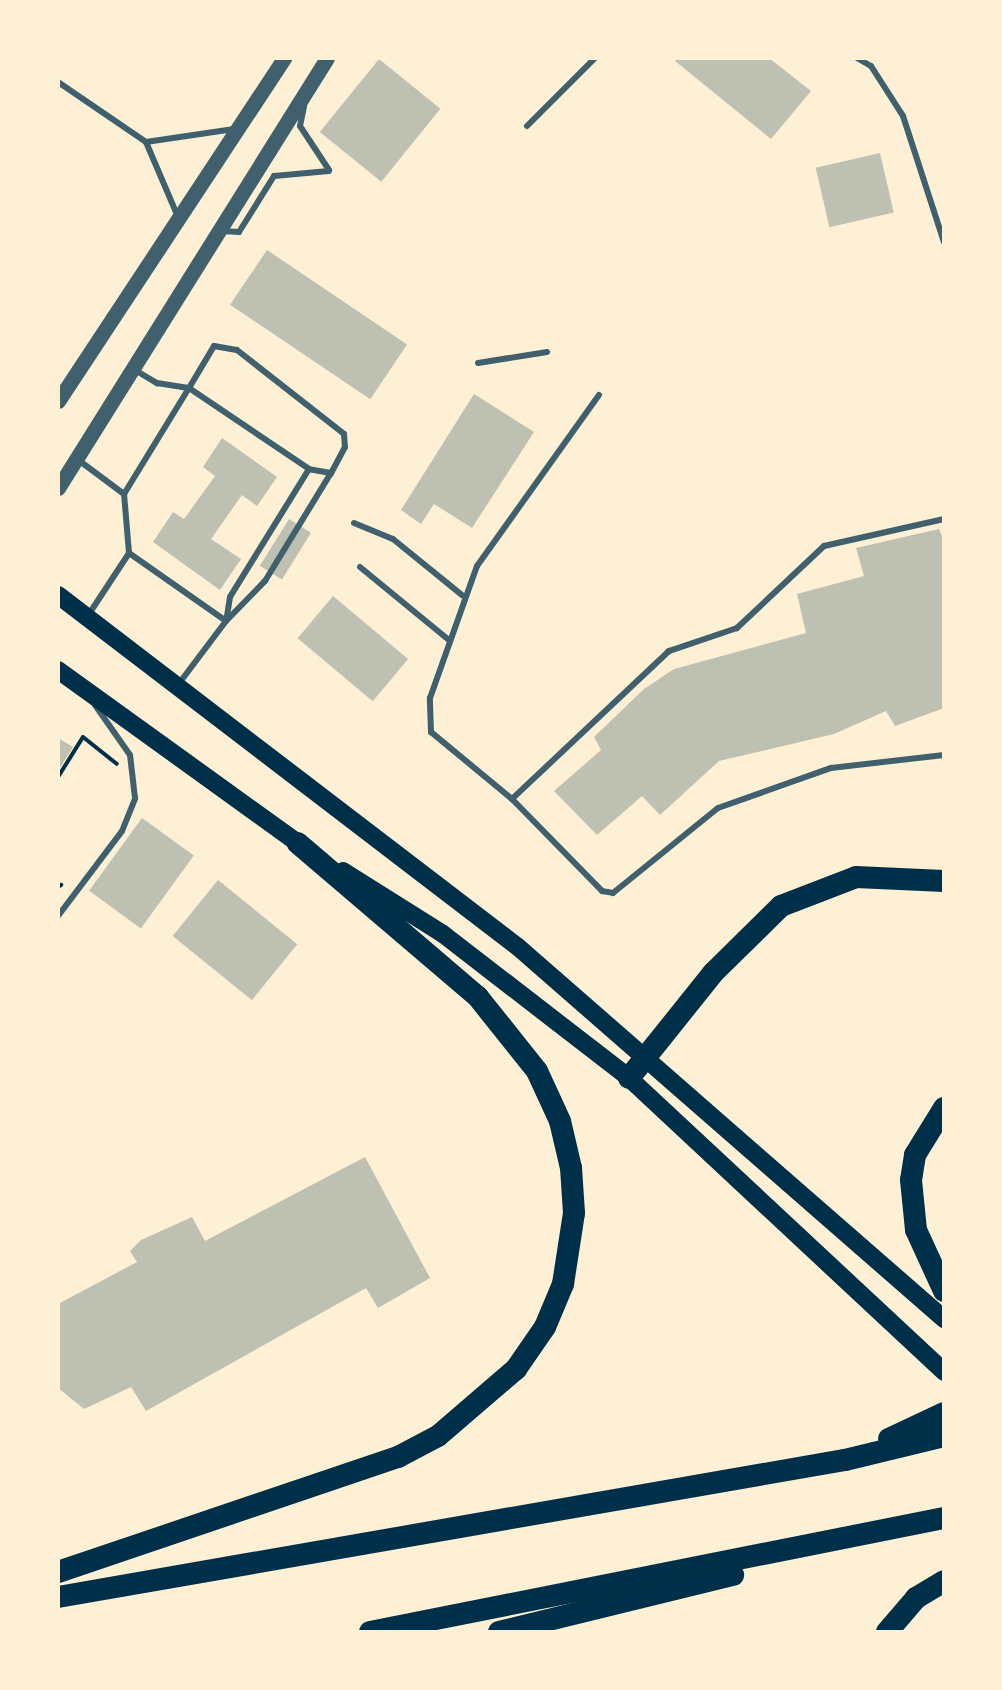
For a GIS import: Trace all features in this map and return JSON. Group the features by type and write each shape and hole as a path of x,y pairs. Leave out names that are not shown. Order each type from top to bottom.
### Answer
{"highway":[{"path":"58,1572 412,1450 501,1386 532,1350 559,1296 572,1236 572,1179 544,1082 478,997 298,843"},
{"path":"629,1078 725,959 781,906 856,878 944,881"},
{"path":"944,1108 915,1155 911,1180 916,1230 944,1291"},
{"path":"846,1460 944,1413"},
{"path":"58,1597 846,1460 944,1436"},
{"path":"370,1632 944,1518"},
{"path":"499,1632 944,1527"},
{"path":"887,1632 916,1598 944,1581"}],"main road":[{"path":"58,595 180,683 648,1054 944,1319"},
{"path":"58,670 298,843 443,934 629,1078 944,1372"}],"street":[{"path":"58,401 284,58"},
{"path":"58,488 326,58"}],"lane":[{"path":"221,230 240,232 274,176 330,171 300,126 326,58"},
{"path":"527,126 595,58"},
{"path":"857,58 871,66 903,116 944,242"},
{"path":"58,82 146,142 178,218"},
{"path":"146,142 240,128"},
{"path":"88,617 129,552 124,494 214,346 237,350 337,422 345,447 264,582 226,621 180,683"},
{"path":"478,363 548,352"},
{"path":"134,369 157,383 189,388 310,468 331,473"},
{"path":"599,395 462,594 428,725 512,799 602,890 613,893 718,808 831,768 944,755"},
{"path":"76,458 124,494"},
{"path":"226,621 230,596 310,468"},
{"path":"512,799 669,651 737,628 824,546 944,519"},
{"path":"354,522 393,539 462,594"},
{"path":"129,552 226,621"},
{"path":"360,567 448,640"},
{"path":"58,916 131,816 136,787 130,755 84,690"}],"path":[{"path":"58,777 83,737 123,769"}],"building":[{"path":"769,58 811,91 771,139 675,61"},
{"path":"379,59 440,109 381,182 320,132"},
{"path":"880,153 894,212 829,227 816,168"},
{"path":"267,250 407,345 370,399 230,305"},
{"path":"474,394 534,432 472,528 434,504 421,524 401,510"},
{"path":"222,438 277,477 257,506 242,495 211,539 241,559 220,590 153,542 173,512 184,519 215,476 203,467"},
{"path":"289,519 311,533 282,579 260,566"},
{"path":"939,529 944,541 944,708 895,726 886,711 834,734 719,761 660,815 642,796 597,835 554,791 601,750 594,737 644,689 674,669 806,633 797,594 864,576 856,548"},
{"path":"333,596 408,659 373,701 298,638"},
{"path":"58,738 73,747 58,771"},
{"path":"142,818 194,856 141,928 89,891"},
{"path":"218,880 297,944 252,1000 173,936"},
{"path":"365,1157 430,1278 378,1308 366,1288 146,1411 131,1387 84,1409 58,1388 58,1304 137,1262 130,1251 141,1240 192,1217 205,1241"}]}
